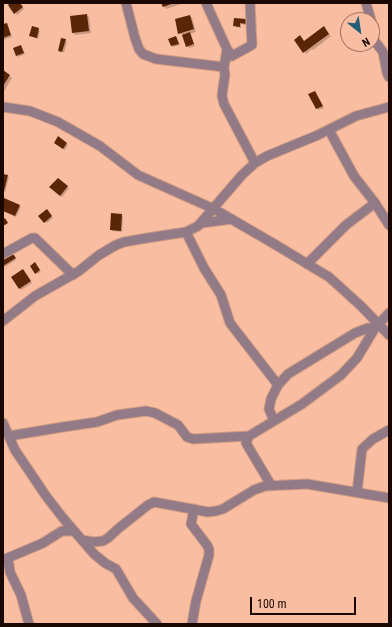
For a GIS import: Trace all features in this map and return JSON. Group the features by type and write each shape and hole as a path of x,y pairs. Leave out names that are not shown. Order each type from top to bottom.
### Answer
{"street":[{"path":"126,3 135,38 139,49 143,54 156,59 224,66"},
{"path":"206,3 227,49 232,56 252,45 249,10 250,3"},
{"path":"380,48 383,52 389,77"},
{"path":"227,49 222,96 224,104 255,163"},
{"path":"3,107 30,111 58,122 100,146 138,175 232,219 329,277 349,294 377,326 389,335"},
{"path":"3,322 35,296 73,274 99,255 120,244 186,232 202,223 255,163 277,151 329,130 356,116 389,107"},
{"path":"329,130 354,176 375,203 389,225"},
{"path":"307,264 346,225 375,203"},
{"path":"202,223 232,219"},
{"path":"186,232 204,268 220,294 230,323 278,384"},
{"path":"3,254 32,238 35,238 73,274"},
{"path":"9,436 63,426 97,422 117,415 146,411 155,413 178,426 187,437 193,439 249,436 307,400 340,376 357,358 377,326 389,313"},
{"path":"274,421 269,405 278,384 288,374 355,333 377,326"},
{"path":"3,423 15,450 63,518 99,558 116,569 133,598 157,624"},
{"path":"357,492 362,449 373,439 389,430"},
{"path":"249,436 246,443 271,485"},
{"path":"82,540 93,542 103,541 148,505 154,502 208,512 216,511 223,509 262,487 271,485 307,484 389,498"},
{"path":"192,624 196,601 209,554 207,545 191,524 194,509"},
{"path":"62,531 63,518"},
{"path":"29,624 21,595 5,558 43,543 62,531 74,531"}],"building":[{"path":"10,3 20,3 23,7 14,14 8,5"},
{"path":"161,3 174,3 163,7"},
{"path":"87,14 89,31 72,33 70,16"},
{"path":"190,15 194,29 178,34 175,19"},
{"path":"234,18 246,19 246,24 240,23 240,27 233,26"},
{"path":"7,23 11,35 3,38 3,24"},
{"path":"32,26 39,28 37,38 29,36"},
{"path":"324,26 329,34 303,53 294,40 300,35 304,41"},
{"path":"190,32 194,44 186,47 182,35"},
{"path":"176,36 179,44 171,46 168,39"},
{"path":"61,38 66,39 62,52 58,51"},
{"path":"21,45 24,53 16,56 13,48"},
{"path":"3,70 10,75 3,86"},
{"path":"315,91 323,106 316,109 308,94"},
{"path":"58,136 67,143 63,149 54,143"},
{"path":"3,174 8,175 4,191 3,191"},
{"path":"58,178 68,186 60,196 49,187"},
{"path":"4,198 20,205 15,216 3,211"},
{"path":"47,209 52,216 44,223 38,216"},
{"path":"111,213 122,214 121,231 110,230"},
{"path":"5,218 8,223 3,226 3,220"},
{"path":"13,254 16,258 3,266 3,260"},
{"path":"35,262 40,270 35,274 30,266"},
{"path":"23,269 31,281 19,289 11,277"}]}
